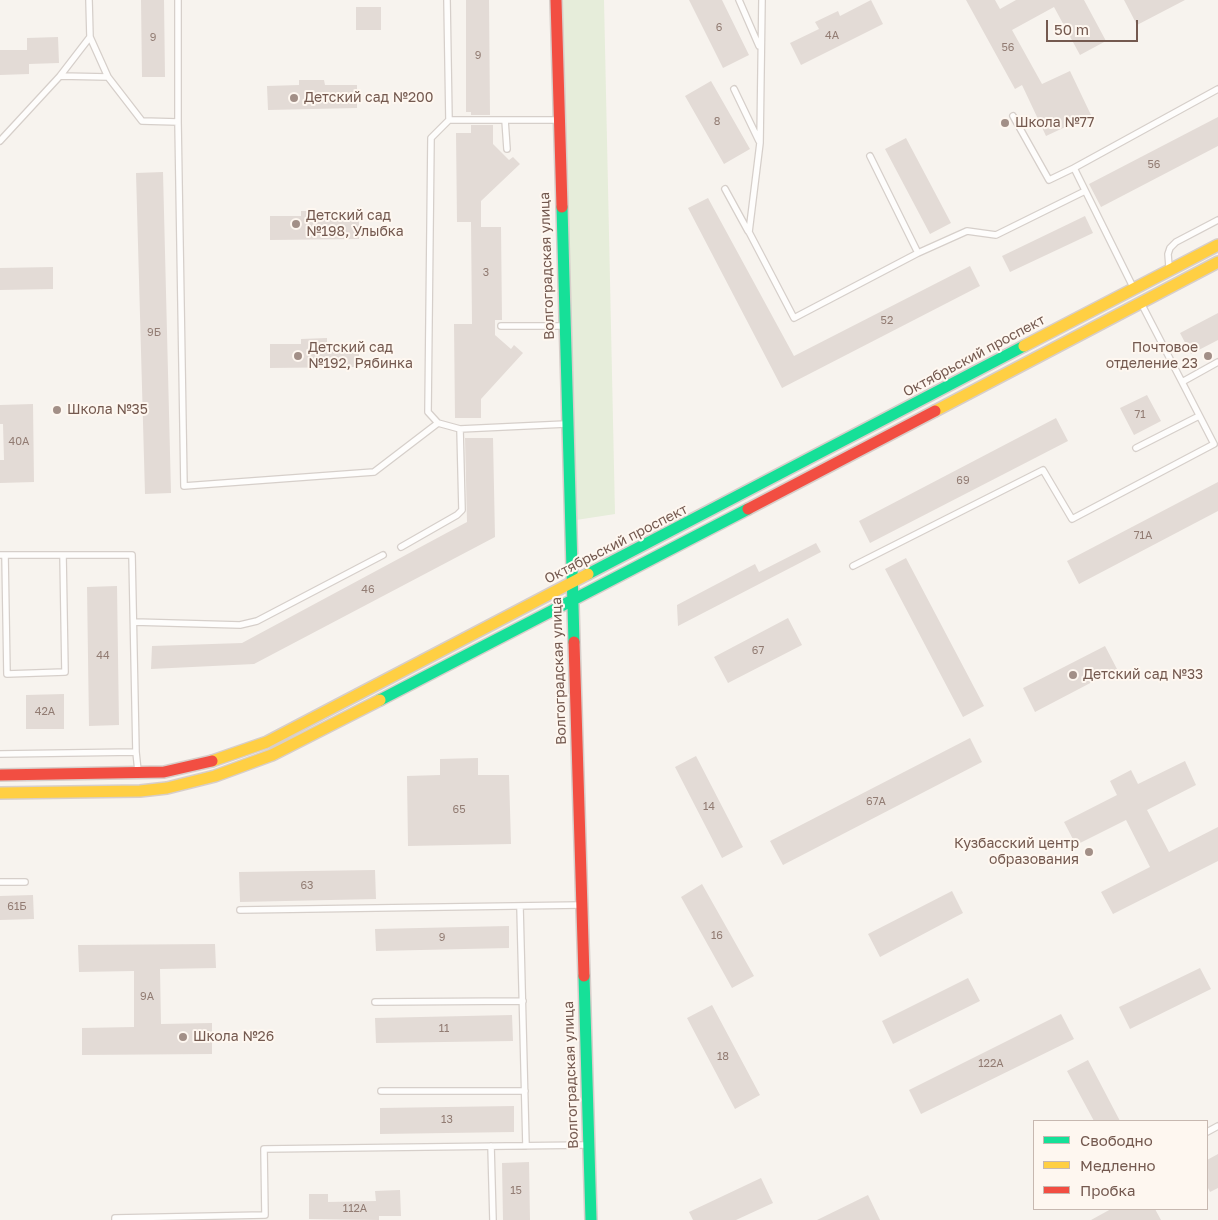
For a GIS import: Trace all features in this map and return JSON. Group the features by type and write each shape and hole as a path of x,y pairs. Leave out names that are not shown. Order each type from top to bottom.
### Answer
{"main road":[{"name":"Волгоградская улица","path":"556,0 566,424 591,1220"},
{"name":"Октябрьский проспект","path":"0,775 164,772 211,761 267,742 571,585 1218,245"},
{"name":"Октябрьский проспект","path":"0,793 140,791 167,788 215,776 272,755 572,602 1218,262"}],"lane":[{"path":"89,0 90,37 108,77 142,121 178,122"},
{"path":"178,0 178,122 184,486 374,472 438,423"},
{"path":"447,0 449,120"},
{"path":"739,0 760,48"},
{"path":"748,232 760,143 762,0"},
{"path":"0,141 60,76 90,37"},
{"path":"60,76 108,77"},
{"path":"734,89 760,143"},
{"path":"1014,116 1049,180 1218,89"},
{"path":"558,120 449,120 431,138 428,412 438,423 460,429 566,424"},
{"path":"505,120 507,148"},
{"path":"870,156 918,253"},
{"path":"1074,168 1134,289"},
{"path":"725,189 794,318 918,253 968,231 996,235 1085,191"},
{"path":"1170,270 1168,254 1170,248 1176,242 1218,220"},
{"path":"853,566 1043,470 1072,519 1214,444 1141,302"},
{"path":"501,326 564,326"},
{"path":"1182,382 1218,362"},
{"path":"1136,448 1199,416"},
{"path":"401,547 457,516 462,510 460,429"},
{"path":"63,555 65,672 7,674 2,555 63,555 132,555 138,773"},
{"path":"134,622 240,625 257,621 383,555"},
{"path":"0,754 136,752"},
{"path":"0,882 25,882"},
{"path":"240,910 582,905"},
{"path":"520,907 526,1146"},
{"path":"375,1002 523,1001"},
{"path":"381,1091 525,1091"},
{"path":"115,1220 115,1218 265,1215 264,1149 588,1145"},
{"path":"491,1146 493,1220"}],"green space":[{"path":"560,0 604,0 615,514 576,520"}],"building":[{"path":"141,0 164,0 165,77 142,77"},
{"path":"466,0 489,0 490,115 471,115 471,112 466,112"},
{"path":"689,0 722,0 749,55 723,68"},
{"path":"871,0 883,24 801,65 790,43 819,29 815,22 838,11 840,16"},
{"path":"966,0 995,0 1000,9 1016,0 1084,0 1106,41 1080,55 1054,7 1012,30 1042,84 1070,71 1091,115 1046,136 1022,85 1015,89"},
{"path":"1124,0 1185,0 1137,25"},
{"path":"356,7 381,7 381,30 356,30"},
{"path":"58,37 59,63 29,64 29,74 0,75 0,50 27,50 27,38"},
{"path":"299,80 324,80 325,85 357,85 357,108 268,110 267,86 299,85"},
{"path":"711,81 750,149 724,164 685,96"},
{"path":"1218,117 1218,146 1101,207 1089,184"},
{"path":"471,125 493,125 493,144 509,160 513,157 520,164 481,201 481,227 501,227 502,320 495,320 495,335 511,349 514,345 523,353 481,399 481,418 455,418 454,324 472,324 471,222 457,222 456,133 471,133"},
{"path":"906,138 951,223 930,234 885,149"},
{"path":"163,172 171,493 145,494 136,173"},
{"path":"708,198 794,356 970,266 980,286 782,388 688,208"},
{"path":"301,211 327,211 327,216 359,215 359,239 270,240 270,216 301,216"},
{"path":"1085,216 1093,233 1010,272 1002,256"},
{"path":"53,267 53,289 0,290 0,268"},
{"path":"1218,313 1218,340 1191,354 1180,333"},
{"path":"327,338 327,344 359,343 359,367 270,368 270,344 301,344 301,339"},
{"path":"1147,395 1161,421 1134,435 1120,408"},
{"path":"33,404 34,482 0,483 0,460 4,460 3,424 0,424 0,405"},
{"path":"1056,418 1068,441 870,543 859,521"},
{"path":"465,438 493,438 495,537 254,664 151,669 152,646 242,643 467,522"},
{"path":"1218,482 1218,511 1079,584 1067,561"},
{"path":"816,543 821,552 678,626 677,605 755,564 759,572"},
{"path":"906,558 984,706 963,717 885,569"},
{"path":"117,586 119,725 89,726 87,587"},
{"path":"788,618 802,645 728,683 714,657"},
{"path":"1105,646 1117,669 1035,712 1023,688"},
{"path":"64,694 64,729 26,729 26,695"},
{"path":"970,738 982,762 783,865 770,841"},
{"path":"696,756 743,847 722,858 675,767"},
{"path":"478,758 478,775 509,775 511,844 408,846 407,776 440,775 440,759"},
{"path":"1185,761 1196,785 1147,810 1169,852 1218,827 1218,861 1113,914 1101,892 1150,867 1126,820 1076,845 1064,822 1117,795 1110,781 1131,770 1138,784"},
{"path":"375,870 376,899 240,902 239,872"},
{"path":"702,884 754,976 732,988 681,897"},
{"path":"952,891 963,913 880,957 868,934"},
{"path":"33,895 34,919 0,920 0,896"},
{"path":"509,926 509,948 376,951 375,929"},
{"path":"215,944 216,968 160,969 161,1024 212,1023 212,1054 82,1055 82,1028 134,1027 134,971 79,972 78,945"},
{"path":"1200,968 1211,989 1130,1029 1119,1007"},
{"path":"968,978 980,1001 893,1044 882,1021"},
{"path":"712,1005 760,1095 735,1109 687,1018"},
{"path":"1061,1014 1074,1039 921,1114 909,1090"},
{"path":"512,1015 513,1041 376,1043 375,1018"},
{"path":"1088,1060 1119,1120 1093,1120 1067,1071"},
{"path":"514,1106 514,1132 380,1134 380,1108"},
{"path":"1218,1154 1218,1188 1210,1192 1208,1188 1208,1159"},
{"path":"529,1162 530,1220 503,1220 502,1163"},
{"path":"761,1178 773,1203 736,1220 693,1220 689,1212"},
{"path":"400,1190 401,1216 379,1216 379,1220 309,1219 309,1194 328,1194 328,1202 376,1201 375,1191"},
{"path":"868,1195 880,1220 817,1220"},
{"path":"1109,1210 1156,1210 1161,1220 1091,1220"}],"traffic: fast":[{"path":"562,207 574,642"},
{"path":"588,574 1024,346"},
{"path":"380,700 748,509"},
{"path":"584,976 591,1220"}],"traffic: slow":[{"path":"1024,346 1218,245"},
{"path":"935,411 1218,262"},
{"path":"212,761 267,742 588,574"},
{"path":"0,793 140,791 167,788 215,776 272,755 380,700"}],"traffic: jam":[{"path":"556,0 562,207"},
{"path":"748,509 935,411"},
{"path":"574,642 584,976"},
{"path":"0,775 164,772 212,761"}],"place":[{"name":"Детский сад №200","path":"294,98"},
{"name":"Школа №77","path":"1005,123"},
{"name":"Детский сад №198, Улыбка","path":"296,224"},
{"name":"Детский сад №192, Рябинка","path":"298,356"},
{"name":"Почтовое отделение 23","path":"1208,356"},
{"name":"Школа №35","path":"57,410"},
{"name":"Детский сад №33","path":"1073,675"},
{"name":"Кузбасский центр образования","path":"1089,852"},
{"name":"Школа №26","path":"183,1037"}]}
